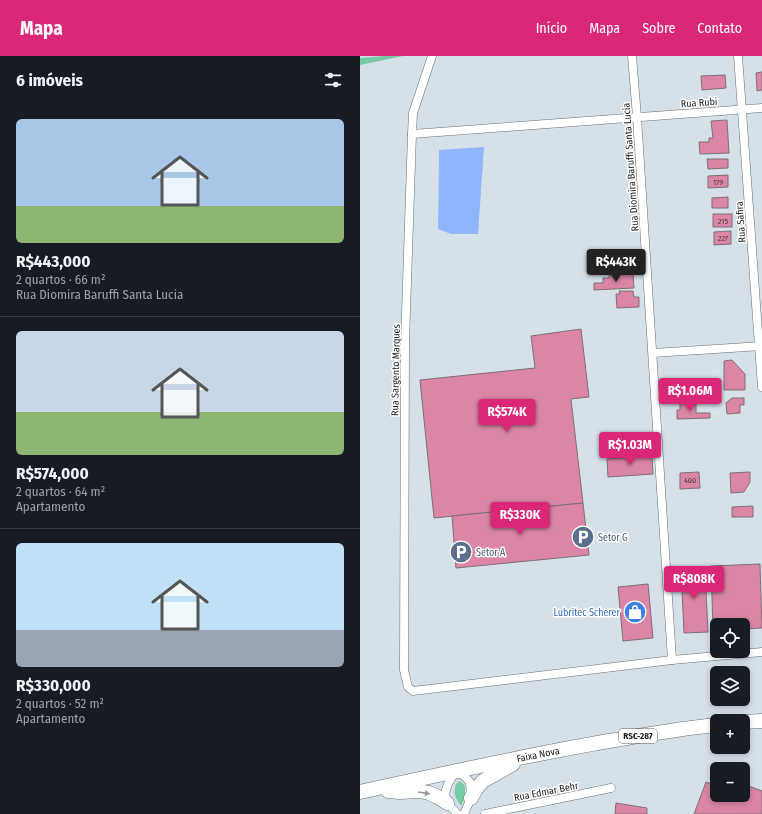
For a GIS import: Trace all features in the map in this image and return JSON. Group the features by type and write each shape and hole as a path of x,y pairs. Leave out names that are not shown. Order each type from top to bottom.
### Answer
{"highway":[{"path":"750,721 761,719"},
{"name":"Faixa Nova","path":"366,791 589,744 685,728 710,726"},
{"path":"471,798 483,781 522,757"},
{"path":"366,791 429,793 447,802"}],"street":[{"name":"Rua Sargento Marques","path":"432,56 413,113 412,134 405,342 404,670 408,688 413,690 672,660"},
{"name":"Rua Diomira Baruffi Santa Lucia","path":"632,56 653,353 672,660"},
{"name":"Rua Safira","path":"738,56 747,188 761,346 762,387"},
{"name":"Rua Rubi","path":"412,134 762,108"},
{"path":"653,353 761,346"},
{"path":"672,660 762,652"},
{"path":"458,814 447,802 446,794 449,781 456,771 470,782 471,798 464,814"},
{"name":"Rua Edmar Behr","path":"485,814 611,788"}],"green space":[{"path":"403,56 360,65 360,58"},
{"path":"460,781 465,786 465,798 461,806 455,793 456,784"}],"water":[{"path":"484,147 478,234 451,234 438,229 439,150"}],"building":[{"path":"762,72 762,90 757,91 756,73"},
{"path":"725,75 726,88 702,90 701,76"},
{"path":"727,120 729,153 700,154 699,142 709,142 709,138 713,138 711,121"},
{"path":"707,159 728,159 728,168 708,169"},
{"path":"728,175 728,187 708,188 708,176"},
{"path":"728,197 728,208 712,208 712,198"},
{"path":"713,214 732,214 732,227 713,227"},
{"path":"731,231 731,244 714,245 714,232"},
{"path":"633,274 634,288 594,290 594,283 603,283 603,278 609,278 609,275"},
{"path":"619,291 633,291 634,297 639,297 639,307 617,308 616,294 620,294"},
{"path":"581,329 589,397 571,399 583,503 434,518 420,380 535,368 531,336"},
{"path":"732,360 745,374 745,390 724,390 724,361"},
{"path":"732,398 744,398 744,405 740,405 740,413 727,414 726,403"},
{"path":"680,402 696,402 696,413 710,413 710,418 677,419 677,410 680,410"},
{"path":"652,456 653,474 608,477 607,459"},
{"path":"699,472 700,488 680,489 680,473"},
{"path":"750,472 750,482 744,492 731,493 730,473"},
{"path":"583,503 589,555 456,568 452,516"},
{"path":"753,506 753,517 732,517 732,507"},
{"path":"760,564 762,628 750,629 750,618 713,618 711,566"},
{"path":"705,568 708,632 684,633 681,569"},
{"name":"Lubritec Scherer","path":"648,584 653,638 623,641 618,587"},
{"path":"706,782 710,783 710,802 750,802 750,787 762,791 762,814 694,814"},
{"path":"616,803 647,808 647,814 615,814"}],"place":[{"name":"Setor G","path":"583,537"},
{"name":"Setor A","path":"461,552"},
{"name":"Lubritec Scherer","path":"635,612"}]}
